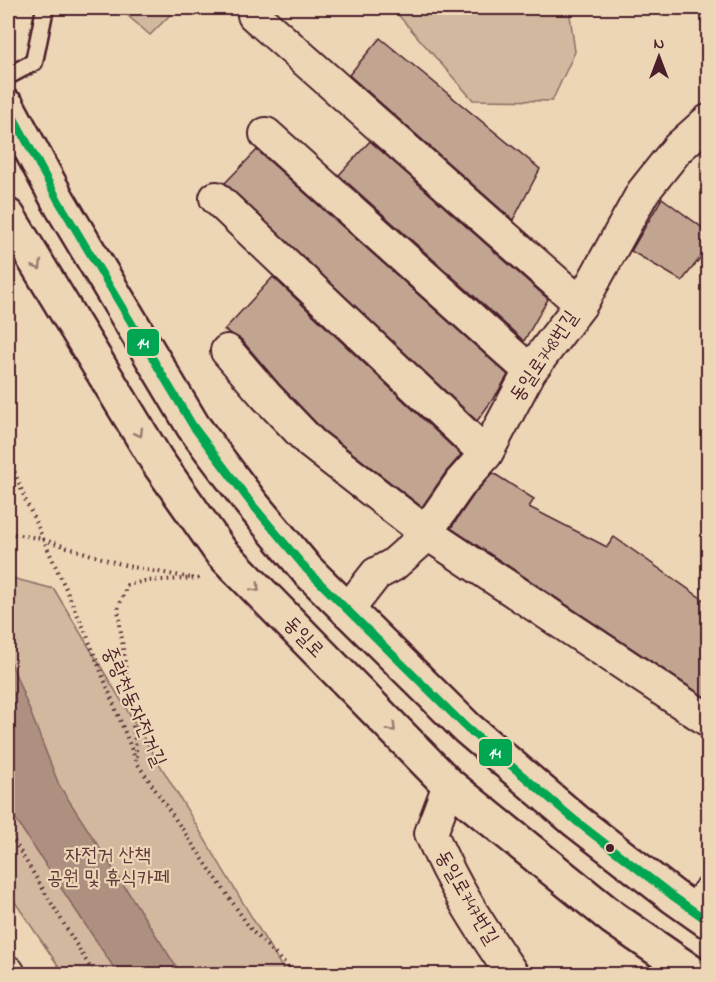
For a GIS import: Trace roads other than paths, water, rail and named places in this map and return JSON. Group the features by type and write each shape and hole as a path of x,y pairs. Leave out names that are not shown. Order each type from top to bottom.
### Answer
{"street":[{"path":"254,15 581,304"},
{"path":"8,107 58,200 193,426 307,570 467,728 576,821 704,908"},
{"name":"동일로748번길","path":"347,611 376,574 393,565 419,542 461,482 486,454 530,371 581,304 643,192 678,148 708,121"},
{"path":"266,134 530,371"},
{"path":"216,198 486,454"},
{"name":"동일로","path":"8,216 156,461 221,552 449,785 613,918 694,975"},
{"path":"227,351 311,443 425,532 708,720"},
{"name":"동일로747번길","path":"449,785 431,833 442,861 512,975"}],"lane":[{"path":"8,76 34,62 45,8"}],"park label":[{"name":"자전거 산책 공원 및 휴식카페","path":"108,868"}]}
